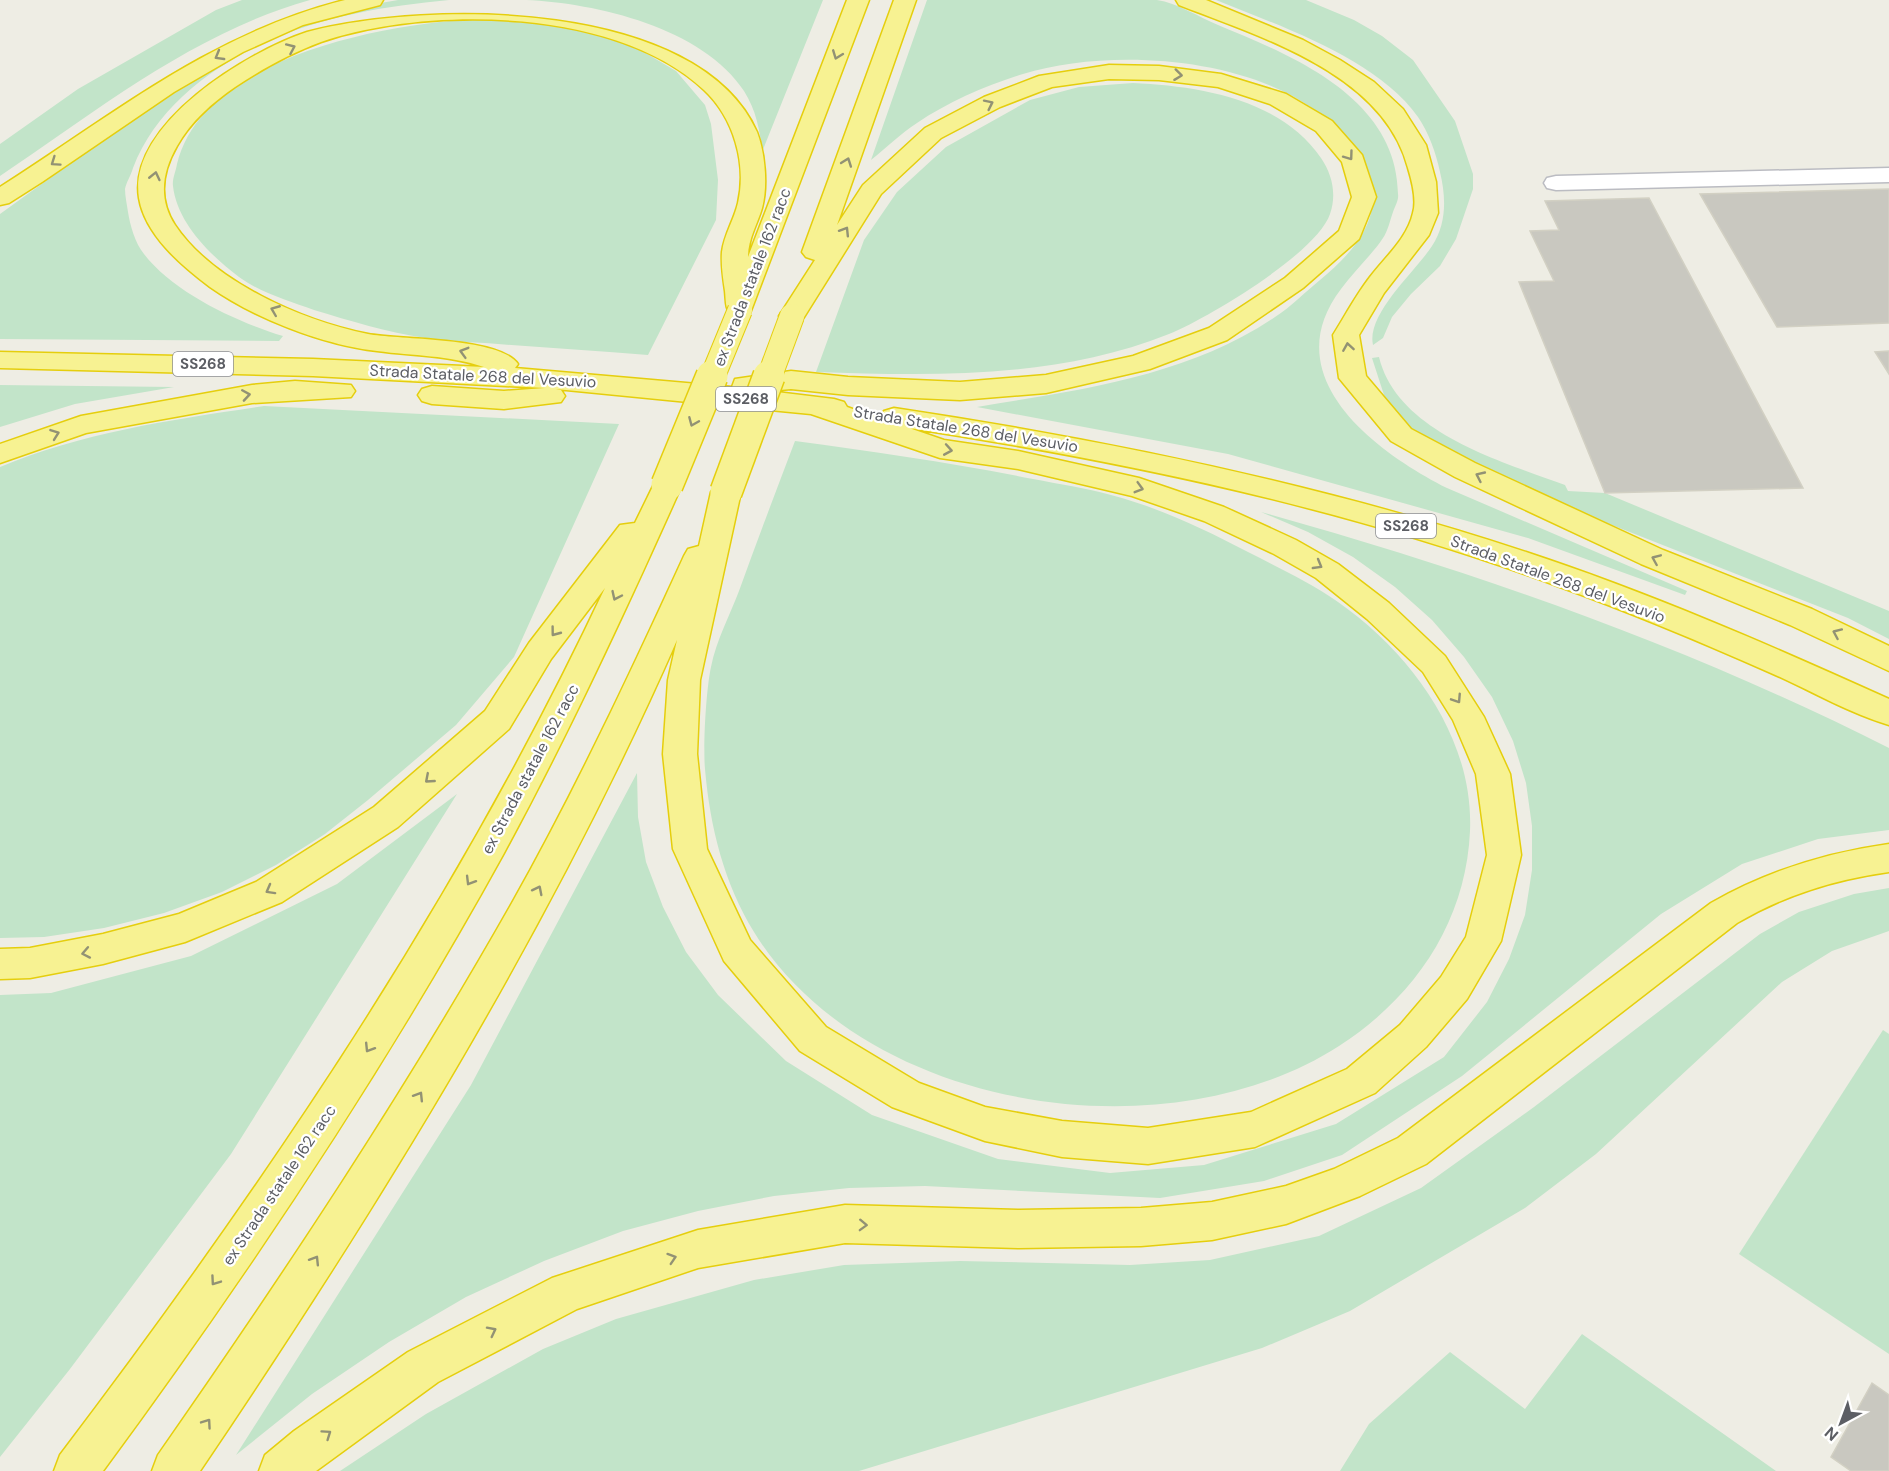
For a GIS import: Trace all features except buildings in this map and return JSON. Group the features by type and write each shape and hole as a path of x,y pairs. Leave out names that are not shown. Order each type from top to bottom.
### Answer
{"highway":[{"path":"0,198 155,93 227,51 272,30 323,11 372,0"},
{"name":"ex Strada statale 162 racc","path":"76,1471 141,1386 290,1173 394,1007 474,873 542,749 584,667 667,485 740,310 858,0"},
{"path":"174,1471 254,1356 432,1075 529,908 618,729 690,578 726,492 792,316 905,0"},
{"path":"1187,0 1322,58 1373,91 1403,125 1422,163 1426,212 1407,250 1373,291 1346,335 1353,378 1401,435 1465,470 1652,557 1801,617 1871,648 1889,659"},
{"path":"560,380 452,348 371,342 312,325 244,298 192,260 159,221 151,197 154,176 176,125 216,88 270,57 316,36 387,18 460,8 533,8 598,20 655,40 698,69 726,102 746,135 752,195 735,248 740,310"},
{"path":"680,392 791,380 848,386 960,390 1046,384 1140,363 1218,334 1294,283 1350,234 1364,197 1354,160 1324,126 1278,99 1221,81 1158,73 1109,72 1047,81 992,102 933,133 872,190 792,316"},
{"name":"Strada Statale 268 del Vesuvio","path":"0,360 279,366 560,380 813,405 1054,442 1198,470 1344,508 1463,543 1601,591 1749,651 1889,713"},
{"path":"0,454 81,425 262,393 307,390 504,400 642,387"},
{"path":"726,492 684,680 680,753 690,849 737,950 813,1039 906,1095 985,1124 1062,1139 1148,1146 1255,1130 1361,1082 1413,1036 1454,988 1483,941 1504,855 1493,774 1468,717 1434,664 1378,611 1327,571 1286,547 1214,514 1139,488 1018,460 940,449 813,405"},
{"path":"0,964 30,963 103,949 185,927 268,892 386,817 497,720 540,651 667,485"},
{"path":"281,1471 310,1447 423,1367 567,1292 698,1249 845,1224 1019,1229 1141,1227 1212,1221 1286,1205 1346,1183 1412,1151 1724,913 1762,890 1844,863 1889,858"}],"lane":[{"path":"1556,183 1889,175"}],"green space":[{"path":"242,0 310,0 268,14 187,52 111,100 0,176 0,144 78,89 216,10"},
{"path":"398,0 449,0 402,5 331,19 286,34 243,53 204,78 170,110 143,147 126,184 126,198 133,234 141,250 157,268 189,293 208,304 246,323 283,336 279,341 0,339 0,214 147,108 275,34 364,6"},
{"path":"526,0 823,0 762,152 757,120 744,91 726,69 702,51 675,35 615,14 554,2"},
{"path":"927,0 1157,0 1180,7 1278,51 1336,85 1360,107 1380,131 1393,160 1398,196 1385,235 1341,289 1323,321 1319,352 1326,381 1342,408 1391,454 1419,473 1447,488 1687,591 1685,595 1528,538 1228,454 977,407 1093,387 1131,378 1205,354 1241,337 1287,309 1348,254 1368,222 1373,197 1365,167 1357,153 1318,112 1282,91 1240,75 1196,65 1149,60 1104,60 1061,65 1009,78 929,115 871,160"},
{"path":"1216,0 1306,0 1354,20 1382,36 1413,60 1455,121 1473,174 1473,189 1456,239 1440,266 1411,294 1392,317 1383,338 1373,345 1373,333 1384,307 1432,246 1443,219 1442,181 1429,136 1418,117 1400,96 1353,61 1297,33"},
{"path":"511,19 576,27 632,45 676,71 705,105 711,124 718,180 716,220 648,355 411,336 314,310 266,292 239,277 207,249 188,226 181,213 173,181 177,164 193,127 222,97 259,72 301,53 347,39 438,22"},
{"path":"1133,83 1211,92 1261,109 1284,122 1304,138 1321,158 1331,177 1332,207 1321,230 1284,265 1234,299 1187,326 1126,349 1039,367 995,371 950,374 816,372 864,240 897,192 946,147 1030,100 1079,87"},
{"path":"1379,357 1389,383 1407,405 1429,424 1454,440 1482,454 1565,485 1568,491 1605,493 1889,611 1889,639 1848,618 1546,499 1430,444 1402,422 1384,395 1372,358"},
{"path":"0,385 174,387 75,404 0,427"},
{"path":"264,406 619,424 514,657 456,725 368,800 325,834 276,865 222,892 164,913 104,928 44,937 0,938 0,467 64,445 130,428"},
{"path":"795,441 1003,473 1092,490 1147,506 1215,535 1316,588 1365,623 1390,646 1413,672 1433,701 1449,731 1461,763 1468,797 1470,831 1459,896 1447,926 1432,954 1391,1005 1339,1046 1269,1080 1191,1100 1108,1106 1024,1098 943,1076 868,1041 804,993 754,932 734,894 715,833 704,759 706,703 713,657"},
{"path":"1261,512 1422,560 1581,615 1737,677 1889,748 1889,830 1818,839 1742,864 1661,914 1462,1076 1342,1155 1264,1181 1160,1198 925,1186 849,1188 774,1196 698,1211 623,1231 544,1261 466,1297 389,1342 312,1394 236,1455 471,1085 637,773 638,817 646,862 663,907 686,952 718,995 786,1061 872,1115 998,1159 1110,1173 1204,1165 1336,1124 1444,1057 1487,1002 1509,959 1525,915 1532,870 1532,826 1526,783 1513,741 1492,697 1464,657 1432,620 1395,587 1353,557 1308,532"},
{"path":"457,794 231,1154 70,1369 0,1457 0,995 51,993 191,956 337,884"},
{"path":"1889,888 1889,931 1832,951 1782,982 1596,1154 1525,1208 1350,1311 1262,1348 859,1471 340,1471 426,1414 543,1349 616,1319 754,1280 844,1265 960,1261 1130,1265 1210,1260 1319,1236 1421,1188 1534,1107 1760,934 1799,912 1854,894"},
{"path":"1883,1030 1889,1034 1889,1354 1739,1254"},
{"path":"1582,1334 1776,1471 1340,1471 1369,1424 1450,1352 1525,1409"}]}
